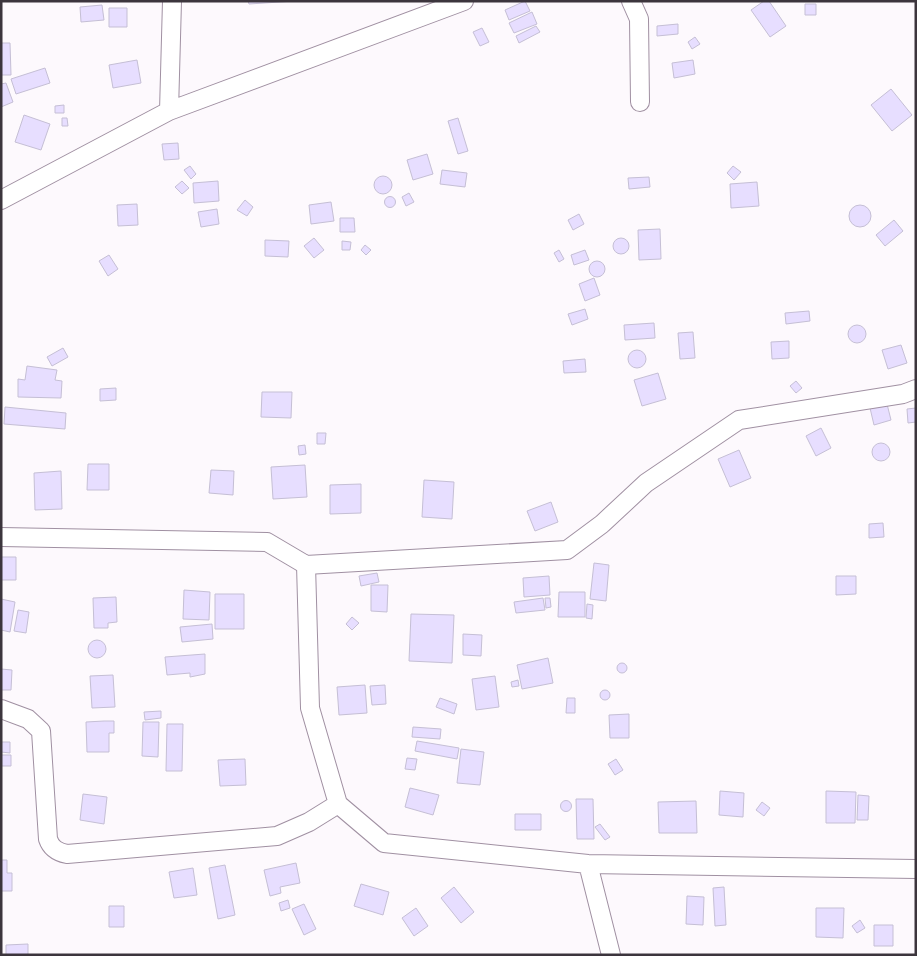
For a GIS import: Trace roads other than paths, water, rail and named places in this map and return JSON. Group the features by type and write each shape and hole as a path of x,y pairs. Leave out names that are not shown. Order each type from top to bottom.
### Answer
{"street":[{"path":"169,111 172,1"},
{"path":"1,200 169,111 464,1"},
{"path":"631,1 639,19 640,102"},
{"path":"1,537 267,542 306,565 567,550 602,524 646,484 739,420 903,394 916,389"},
{"path":"306,565 310,708 338,804 384,843 588,864 916,869"},
{"path":"1,709 28,719 41,731 48,839 50,844 59,852 67,854 277,836 309,822 338,804"},
{"path":"588,864 611,955"}]}
